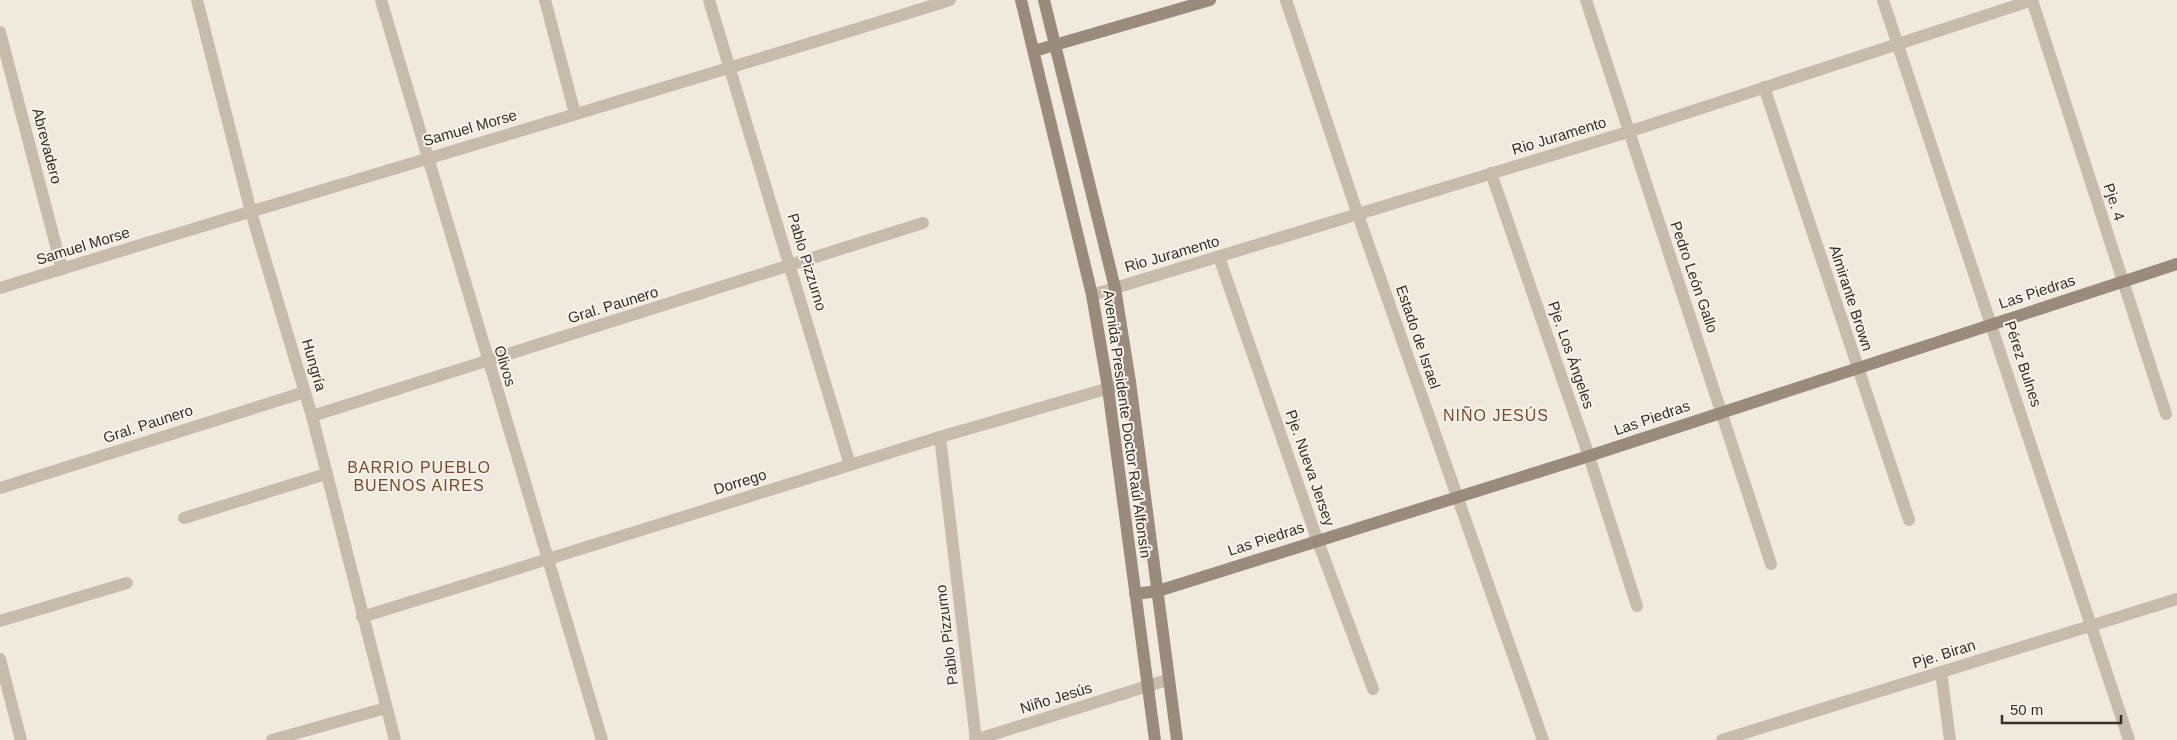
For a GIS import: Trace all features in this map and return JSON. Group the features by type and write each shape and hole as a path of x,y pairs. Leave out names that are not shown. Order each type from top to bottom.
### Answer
{"main road":[{"name":"Avenida Presidente Doctor Raúl Alfonsín","path":"1021,0 1092,295 1108,388 1146,687 1155,740"},
{"name":"Avenida Presidente Doctor Raúl Alfonsín","path":"1044,0 1115,288 1130,382 1176,740"},
{"path":"1034,51 1210,0"},
{"name":"Las Piedras","path":"1134,594 1158,591 1318,539 1457,498 2177,264"}],"street":[{"name":"Hungría","path":"197,0 251,212 312,416 395,740"},
{"name":"Olivos","path":"381,0 546,559 602,740"},
{"path":"545,0 575,114"},
{"name":"Pablo Pizzurno","path":"709,0 732,69 850,465"},
{"name":"Samuel Morse","path":"0,288 427,158 732,69 950,0"},
{"name":"Estado de Israel","path":"1286,0 1358,215 1543,740"},
{"name":"Pedro León Gallo","path":"1586,0 1771,564"},
{"name":"Pérez Bulnes","path":"1883,0 1993,324 2129,740"},
{"name":"Rio Juramento","path":"1092,295 1628,132 2032,0"},
{"name":"Pje. 4","path":"2032,0 2166,414"},
{"name":"Abrevadero","path":"0,32 62,269"},
{"name":"Almirante Brown","path":"1764,87 1909,520"},
{"name":"Pje. Los Ángeles","path":"1491,173 1589,456 1637,606"},
{"name":"Gral. Paunero","path":"312,416 923,223"},
{"name":"Pje. Nueva Jersey","path":"1219,257 1373,689"},
{"name":"Dorrego","path":"362,617 940,437 1130,382"},
{"name":"Gral. Paunero","path":"0,488 305,392"},
{"name":"Pablo Pizzurno","path":"940,437 976,740"},
{"path":"184,518 326,474"},
{"path":"0,621 126,583"},
{"name":"Pje. Biran","path":"1722,740 2177,599"},
{"path":"0,659 21,740"},
{"path":"1941,672 1950,740"},
{"name":"Niño Jesús","path":"976,740 1168,680"},
{"path":"272,740 386,708"}],"district":[{"name":"NIÑO JESÚS","path":"1496,415"},
{"name":"BARRIO PUEBLO BUENOS AIRES","path":"419,476"}]}
